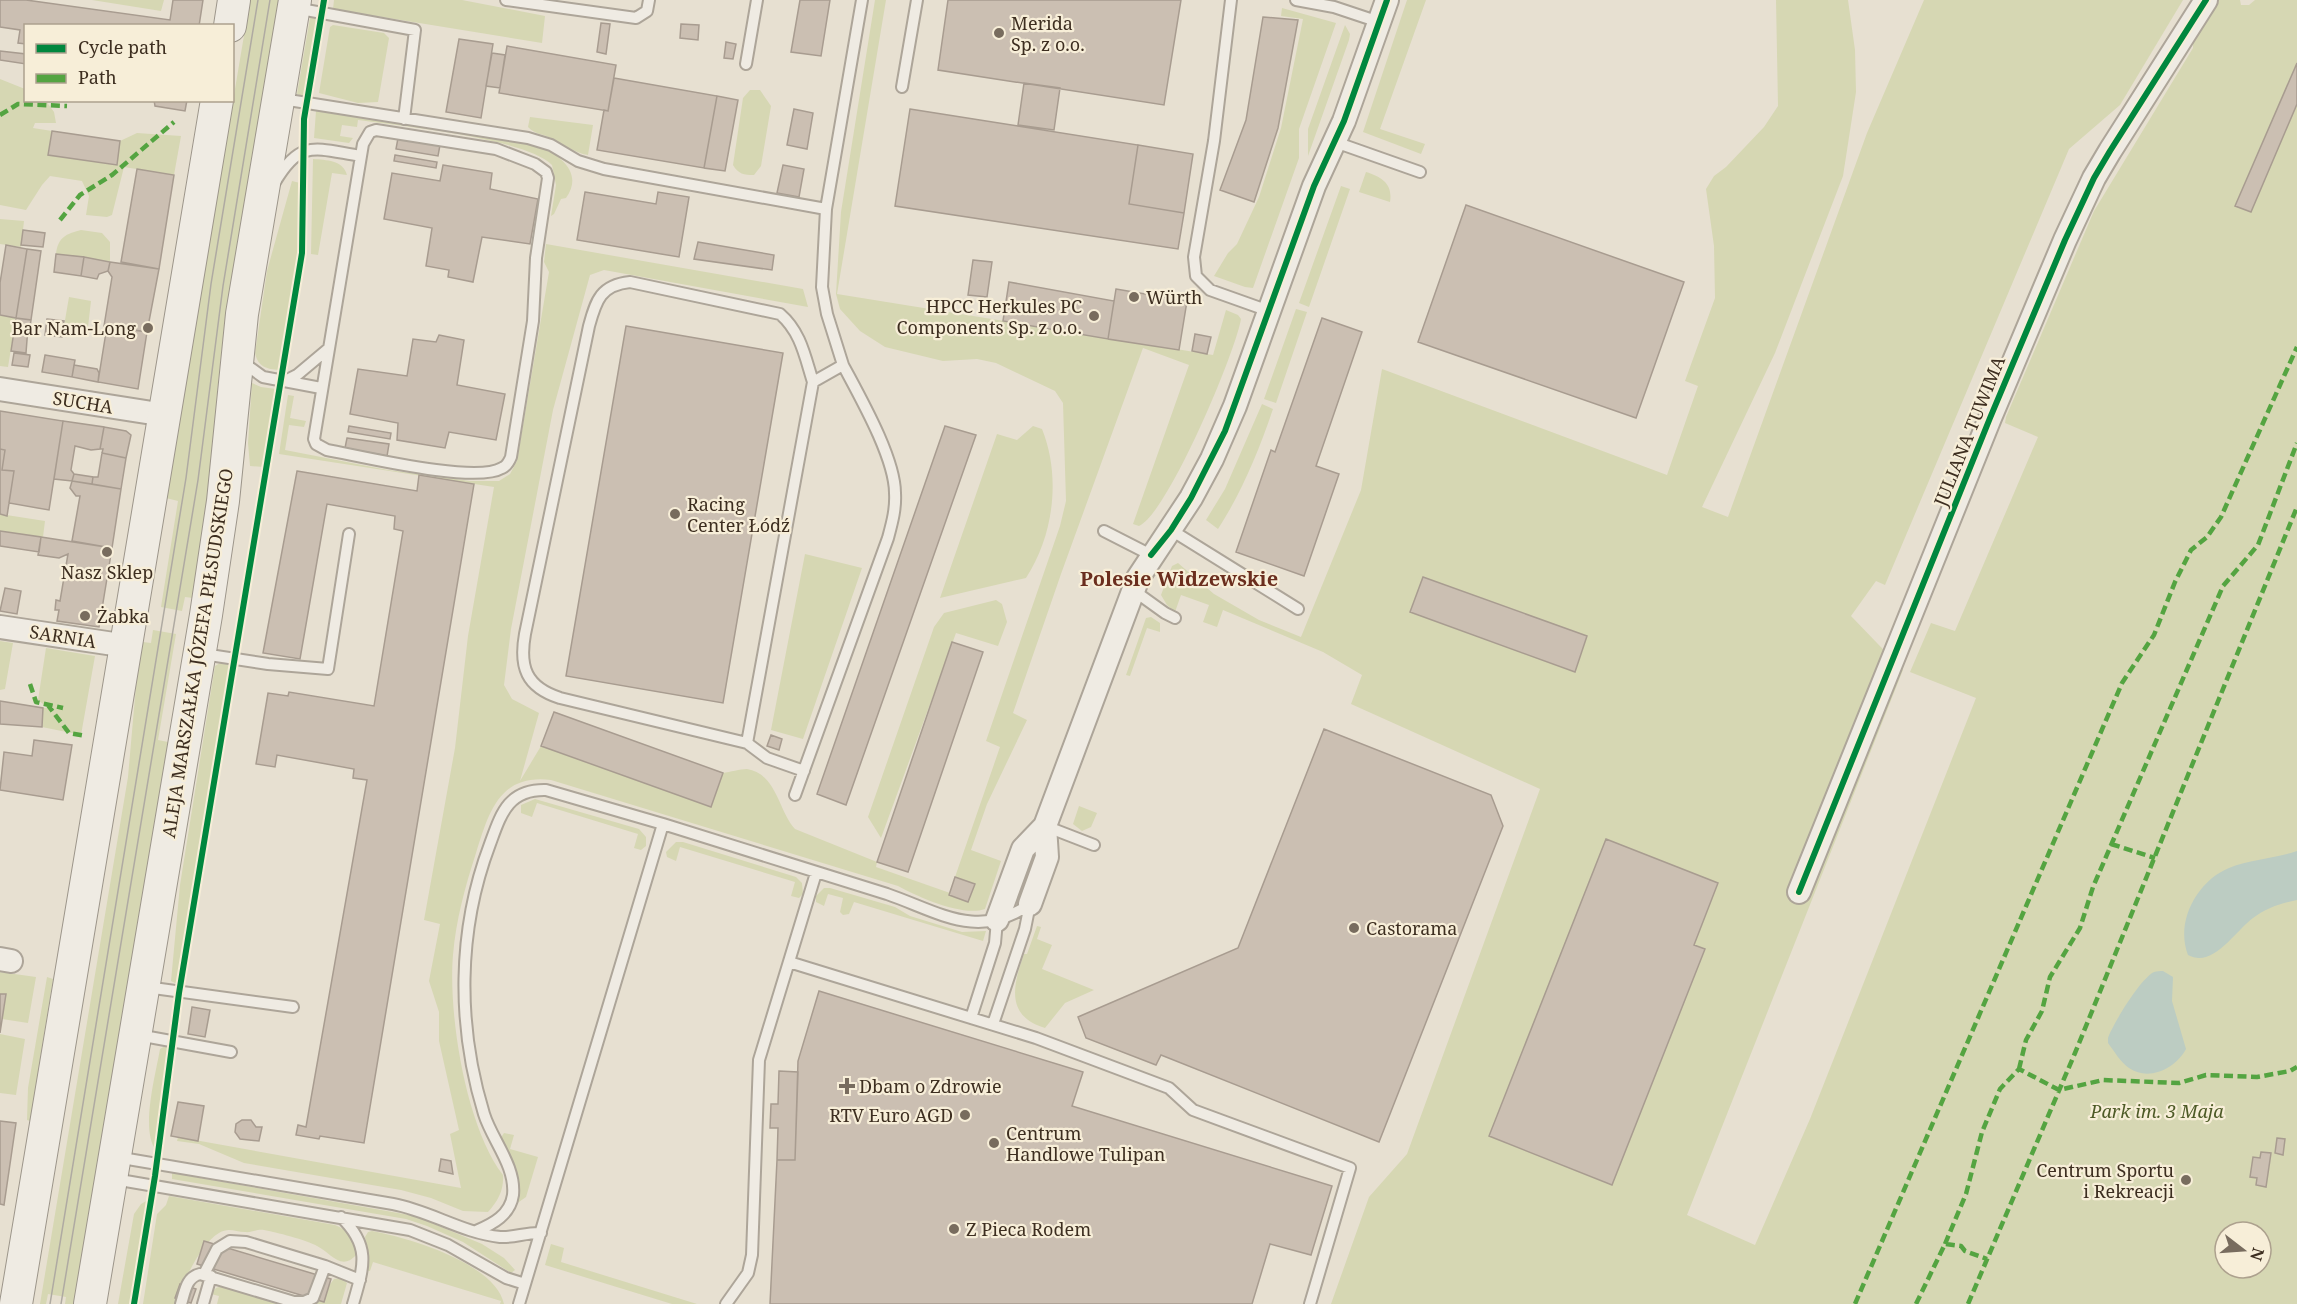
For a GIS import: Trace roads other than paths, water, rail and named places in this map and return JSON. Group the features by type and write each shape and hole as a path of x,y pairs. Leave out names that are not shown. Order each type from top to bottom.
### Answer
{"main road":[{"path":"230,24 234,0"},
{"name":"ALEJA MARSZAŁKA JÓZEFA PIŁSUDSKIEGO","path":"90,1304 200,653 223,501 236,357 294,4"},
{"path":"11,1301 127,646 218,102"}],"street":[{"path":"998,920 1023,849 1045,826 1138,578 1200,482 1225,431 1314,186 1335,142 1387,0"},
{"name":"JULIANA TUWIMA","path":"1799,892 2065,240 2094,178 2206,0"},
{"name":"SUCHA","path":"0,388 165,414"},
{"name":"SARNIA","path":"0,627 127,646"},
{"path":"1030,904 1047,857 1045,826"}],"lane":[{"path":"506,0 636,18 647,11 649,0"},
{"path":"746,64 757,0"},
{"path":"795,795 888,538 895,512 895,491 891,466 843,365 827,314 822,287 826,209 862,0"},
{"path":"902,87 917,0"},
{"path":"1231,0 1214,141 1194,257 1196,276 1209,290 1269,311"},
{"path":"1296,0 1334,7 1379,22"},
{"path":"294,4 415,30 404,119"},
{"path":"278,99 528,138 551,145 578,161 604,169 826,209"},
{"path":"382,130 496,149 535,164 546,172 548,187 536,258 533,321 508,464 496,471 469,472 437,469 327,450 316,444 314,439 328,349 361,156 365,137 370,132 382,130"},
{"path":"1335,142 1420,172"},
{"path":"261,206 286,164 299,153 317,149 361,156"},
{"path":"747,743 813,382 793,325 780,314 644,284 618,283 608,288 600,296 589,326 525,634 523,655 526,671 534,683 549,694 747,743 767,758 804,771"},
{"path":"287,381 328,349"},
{"path":"236,357 263,377 321,388"},
{"path":"813,382 843,365"},
{"path":"1171,530 1298,609"},
{"path":"1104,531 1151,555"},
{"path":"200,653 268,664 328,669 349,534"},
{"path":"1133,590 1174,618"},
{"path":"476,1231 487,1227 505,1213 511,1204 513,1180 486,1119 472,1064 467,1032 464,954 477,884 500,816 517,796 531,790 546,790 893,896 919,908 958,920 974,923 998,920 1030,904"},
{"path":"519,1304 663,824"},
{"path":"1045,826 1094,845"},
{"path":"726,1304 744,1280 750,1265 759,1060 816,873"},
{"path":"993,1024 1025,929 1030,904"},
{"path":"971,1018 995,943 998,920"},
{"path":"789,962 1036,1038 1169,1088 1193,1110 1350,1168 1310,1304"},
{"path":"143,987 293,1007"},
{"path":"135,1034 231,1052"},
{"path":"112,1167 402,1206 476,1231 502,1237 532,1232 541,1233"},
{"path":"112,1167 341,1217 385,1224 429,1236 506,1278 525,1284"},
{"path":"341,1217 353,1229 361,1243 360,1280 353,1304"},
{"path":"203,1304 208,1275 217,1249 230,1241 246,1242 325,1266 360,1280"},
{"path":"182,1304 188,1282 195,1275 208,1275 294,1302 304,1302 314,1298 325,1266"}],"tram line":[{"path":"50,1304 186,478 211,284 258,0"},
{"path":"61,1304 198,480 223,286 270,0"}],"place":[{"name":"Merida Sp. z o.o.","path":"999,33"},
{"name":"Würth","path":"1134,297"},
{"name":"HPCC Herkules PC Components Sp. z o.o.","path":"1094,316"},
{"name":"Bar Nam-Long","path":"148,328"},
{"name":"Racing Center Łódź","path":"675,514"},
{"name":"Nasz Sklep","path":"107,552"},
{"name":"Żabka","path":"85,616"},
{"name":"Castorama","path":"1354,928"},
{"name":"Dbam o Zdrowie","path":"847,1086"},
{"name":"RTV Euro AGD","path":"965,1115"},
{"name":"Centrum Handlowe Tulipan","path":"994,1143"},
{"name":"Centrum Sportu i Rekreacji","path":"2186,1180"},
{"name":"Z Pieca Rodem","path":"954,1229"}],"district":[{"name":"Polesie Widzewskie","path":"1179,578"}],"park label":[{"name":"Park im. 3 Maja","path":"2157,1111"}]}
